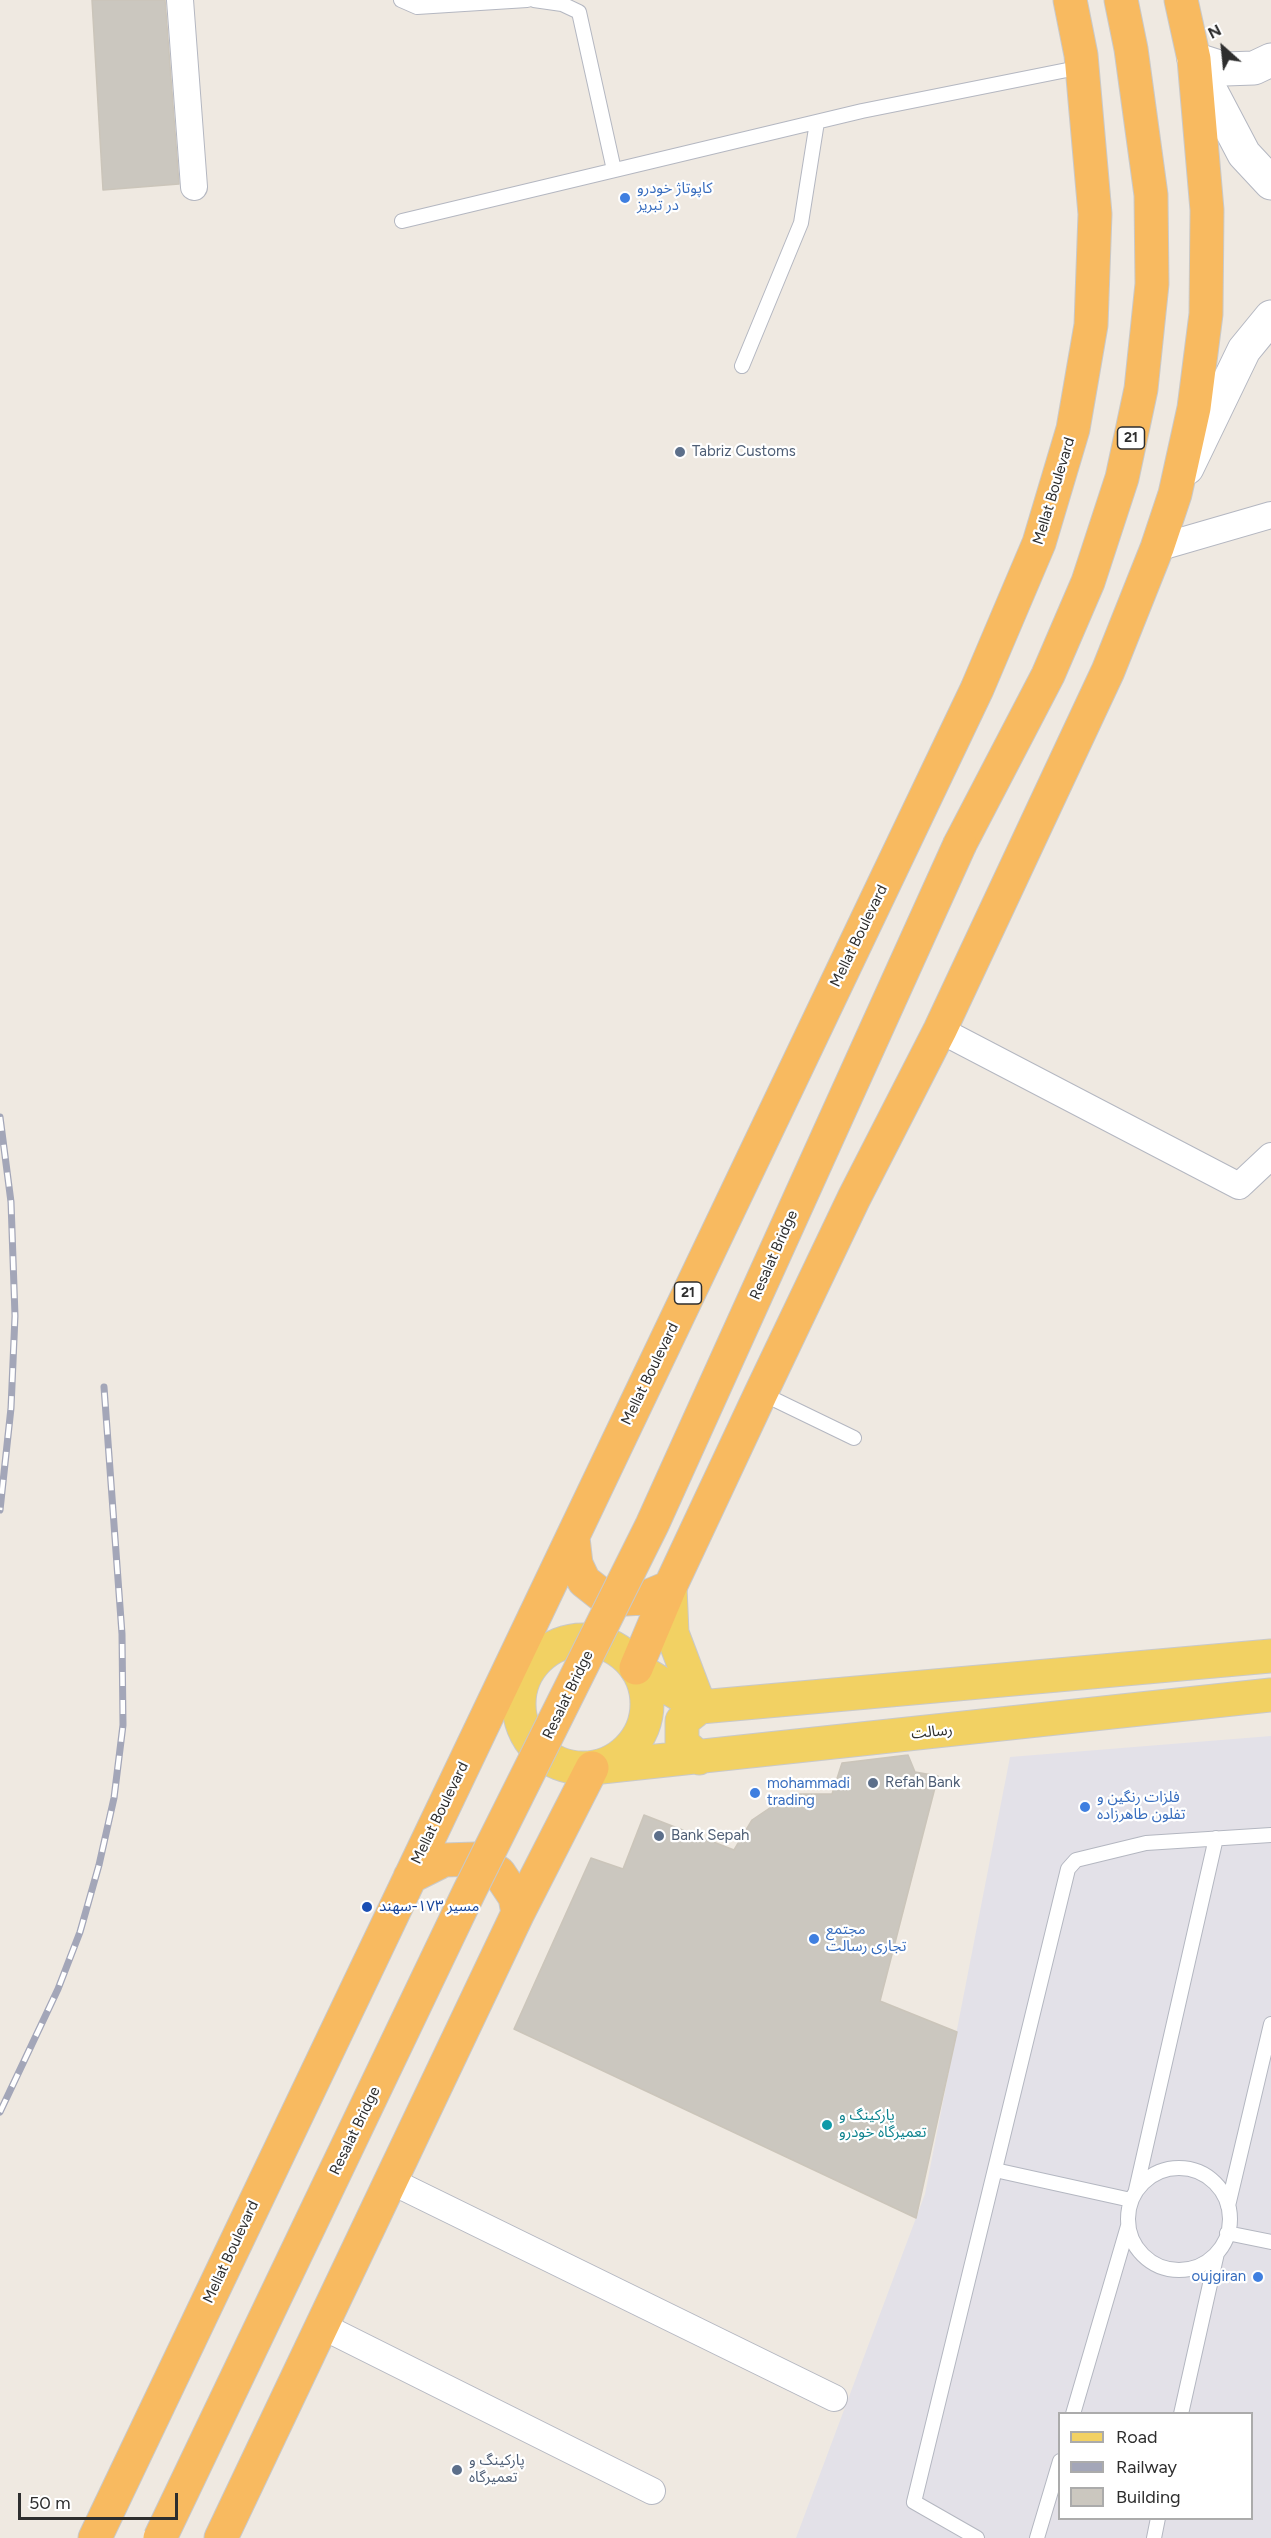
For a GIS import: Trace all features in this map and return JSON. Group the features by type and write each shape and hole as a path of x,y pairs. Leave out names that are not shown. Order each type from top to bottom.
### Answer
{"highway":[{"name":"Mellat Boulevard","path":"95,2538 977,689 1039,543 1073,429 1091,325 1095,214 1082,66 1070,0"},
{"name":"Resalat Bridge","path":"160,2538 470,1892 652,1526 960,844 1047,675 1088,582 1122,477 1141,389 1152,284 1151,195 1131,49 1121,0"},
{"path":"636,1668 670,1587 761,1393 854,1198 939,1029 1108,672 1157,548 1174,494 1194,408 1206,314 1207,210 1194,59 1180,0"},
{"path":"573,1538 576,1564 584,1581 609,1600 644,1598 670,1587"},
{"path":"221,2538 518,1913 592,1768"},
{"path":"410,1877 444,1860 476,1858 499,1873 515,1897 518,1913"}],"main road":[{"path":"1194,59 1225,69 1254,68 1271,60"},
{"path":"1194,59 1244,154 1271,183"},
{"path":"1174,494 1244,350 1271,317"},
{"path":"670,1587 672,1633 700,1707"},
{"path":"529,1627 540,1635 560,1642 594,1638 625,1652 636,1668 645,1686 648,1714 634,1745 615,1761 592,1768 573,1768 542,1754 522,1726 519,1693 533,1662 560,1642"},
{"path":"699,1758 682,1743 682,1721 700,1707 1271,1656"},
{"path":"636,1668 700,1707"},
{"name":"رسالت","path":"592,1768 1271,1695"},
{"path":"483,1724 501,1723 522,1726"}],"street":[{"path":"180,0 194,187"},
{"path":"1157,548 1271,515"},
{"path":"939,1029 1239,1186 1271,1156"},
{"path":"391,2181 834,2398"},
{"path":"322,2326 652,2491"}],"lane":[{"path":"401,0 417,7 527,0"},
{"path":"534,0 562,4 579,12 614,170"},
{"path":"402,220 817,122 1082,66"},
{"path":"742,366 801,223 817,122"},
{"path":"761,1393 854,1438"},
{"path":"977,2538 914,2502 1068,1869 1076,1860 1146,1843 1271,1835"},
{"path":"1074,2412 1128,2226 1216,1839"},
{"path":"1228,2206 1271,2024"},
{"path":"1134,2195 1148,2178 1163,2170 1180,2168 1196,2171 1210,2179 1221,2191 1228,2206 1230,2223 1217,2253 1181,2412"},
{"path":"995,2170 1134,2195"},
{"path":"1128,2226 1133,2242 1143,2256 1164,2268 1189,2269 1204,2263 1217,2253"},
{"path":"1227,2233 1271,2242"},
{"path":"1037,2538 1058,2464"},
{"path":"1154,2538 1158,2520"}],"shaded area":[{"path":"1271,1736 1271,2538 796,2538 925,2194 1010,1757"}],"building":[{"path":"92,0 165,0 179,184 103,190"},
{"name":"پارکینگ و تعمیرگاه خودرو","path":"908,1755 915,1772 938,1776 880,2001 957,2032 916,2218 514,2029 591,1858 623,1869 644,1815 734,1850 752,1820 783,1799 800,1794 832,1794 842,1763"}],"railway":[{"path":"0,1117 11,1202 15,1316 11,1408 0,1510"},
{"path":"0,2112 58,1989 80,1932 99,1865 114,1798 123,1725 122,1634 104,1387"}],"place":[{"name":"کاپوتاژ خودرو در تبریز","path":"625,198"},
{"name":"Tabriz Customs","path":"680,452"},
{"name":"Refah Bank","path":"873,1783"},
{"name":"mohammadi trading","path":"755,1793"},
{"name":"فلزات رنگین و تفلون طاهرزاده","path":"1085,1807"},
{"name":"Bank Sepah","path":"659,1836"},
{"name":"مسیر ۱۷۳-سهند","path":"367,1907"},
{"name":"مجتمع تجاری رسالت","path":"814,1939"},
{"name":"پارکینگ و تعمیرگاه خودرو","path":"827,2125"},
{"name":"oujgiran","path":"1258,2277"},
{"name":"پارکینگ و تعمیرگاه","path":"457,2470"}]}
